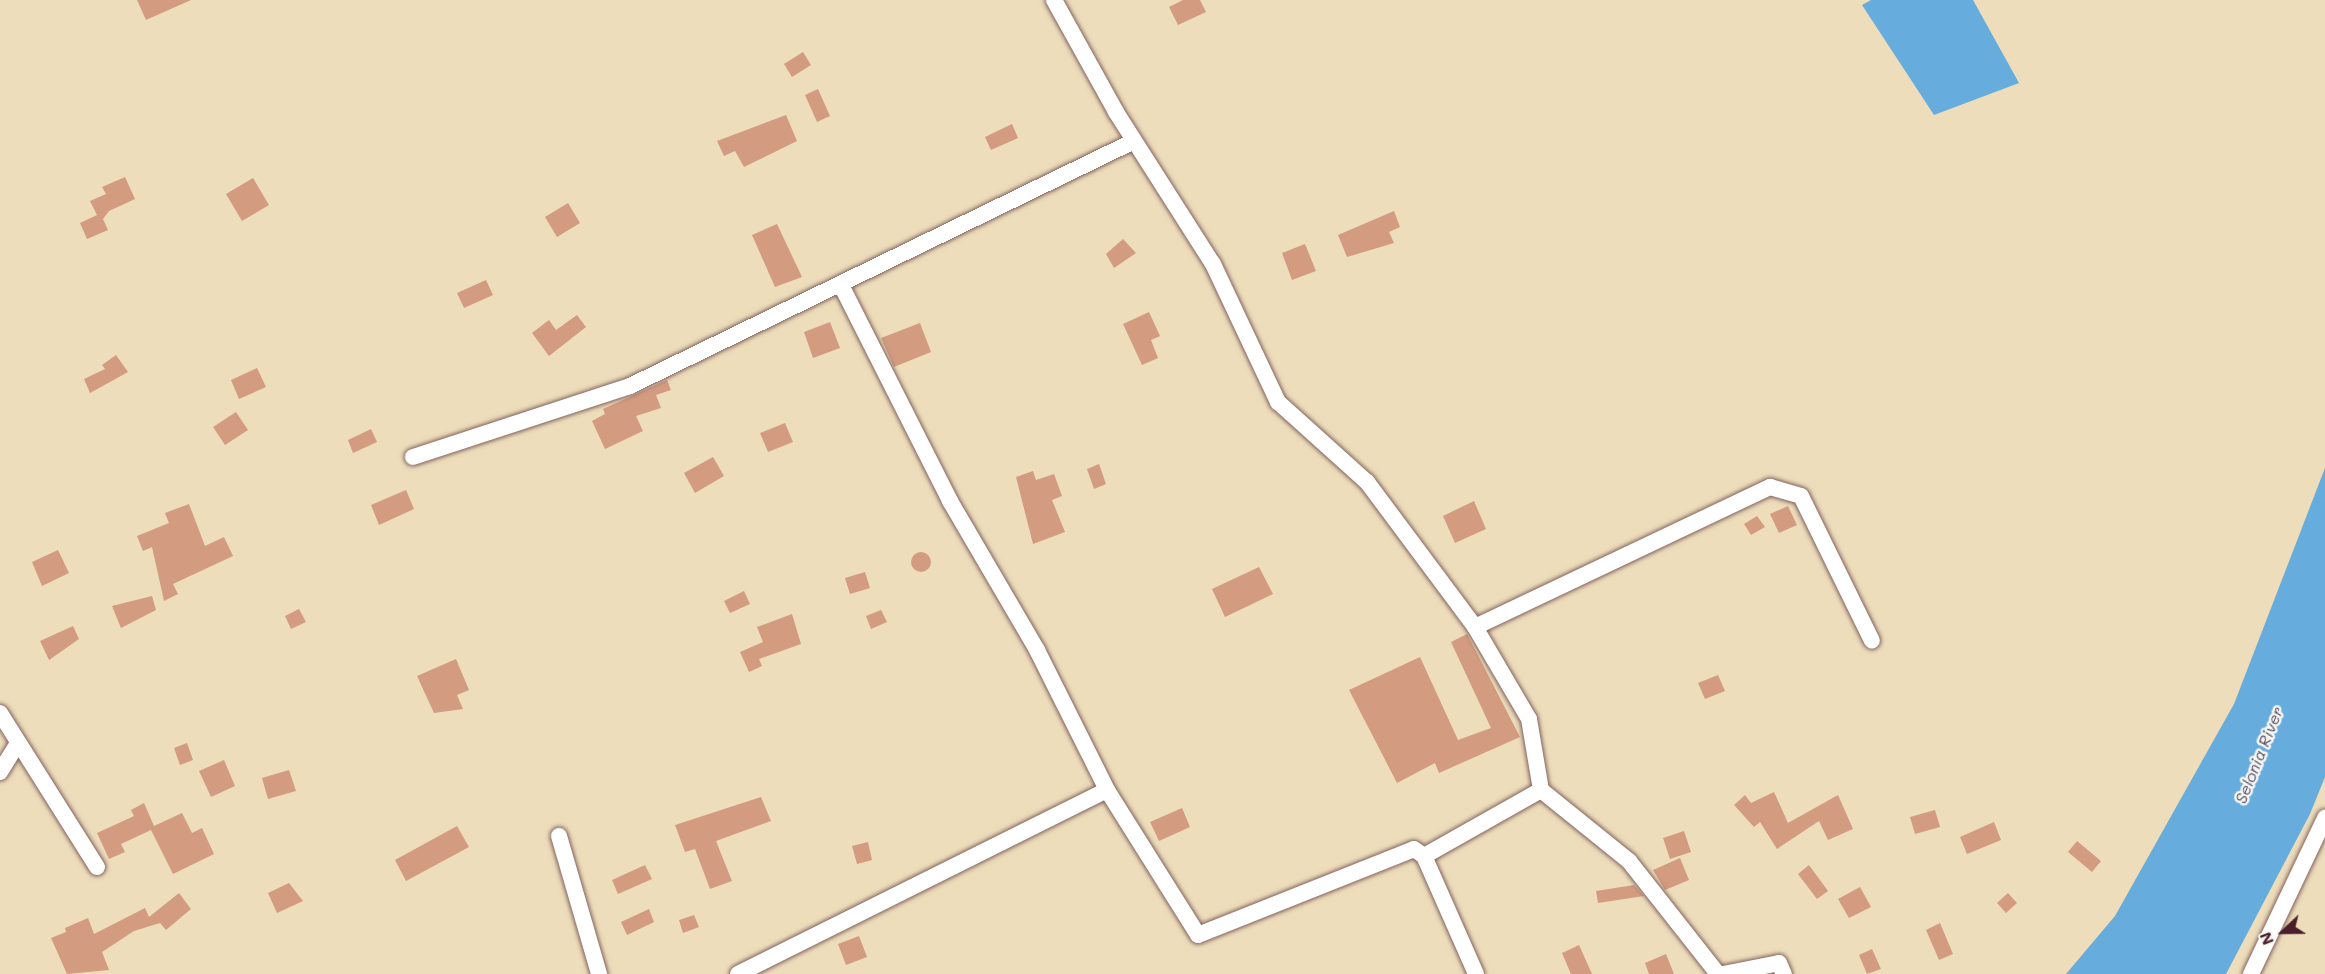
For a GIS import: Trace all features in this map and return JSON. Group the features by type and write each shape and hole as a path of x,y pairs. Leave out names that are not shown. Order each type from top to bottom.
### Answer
{"street":[{"path":"1054,0 1134,141 1213,264 1278,402 1367,482 1475,627 1529,719 1541,790 1629,861 1718,974"},
{"path":"413,457 630,386 842,285 1134,141"},
{"path":"842,285 950,501 1037,650 1107,790 1198,935 1248,919 1353,869 1414,849 1424,856 1476,974"},
{"path":"1475,627 1770,487 1801,496 1872,641"},
{"path":"0,713 17,745 45,780 97,867"},
{"path":"0,772 17,745"},
{"path":"738,974 1107,790"},
{"path":"1424,856 1541,790"},
{"path":"2251,974 2325,818"},
{"path":"559,836 599,974"},
{"path":"1723,974 1779,963 1784,974"}],"water":[{"path":"1871,0 1973,0 2019,83 1934,115 1862,5"},
{"name":"Selonia River","path":"2325,468 2325,777 2310,814 2226,974 2066,974 2115,916 2234,704"}],"building":[{"path":"137,0 191,0 146,20"},
{"path":"1183,0 1200,0 1206,12 1178,25 1169,7"},
{"path":"803,52 811,65 792,77 784,64"},
{"path":"818,89 830,116 817,122 805,95"},
{"path":"786,115 797,141 744,167 735,151 724,156 717,141"},
{"path":"1012,124 1018,138 991,150 985,137"},
{"path":"125,177 135,199 109,211 103,219 108,230 87,239 80,223 97,215 90,201 106,194 102,187"},
{"path":"253,178 269,205 242,221 226,194"},
{"path":"568,203 580,223 557,237 545,217"},
{"path":"1394,211 1400,227 1389,232 1394,243 1347,257 1338,235"},
{"path":"777,224 802,277 775,287 752,235"},
{"path":"1123,239 1136,253 1114,268 1106,254"},
{"path":"1305,244 1316,271 1292,280 1282,253"},
{"path":"486,280 493,295 464,308 457,293"},
{"path":"1149,312 1160,336 1151,340 1158,358 1142,365 1123,324"},
{"path":"577,315 586,327 549,356 532,333 549,320 556,330"},
{"path":"830,322 840,348 813,358 804,332"},
{"path":"920,323 931,352 894,367 881,338"},
{"path":"116,355 128,372 90,393 84,379 105,369 102,365"},
{"path":"257,368 266,387 239,399 231,380"},
{"path":"667,380 671,390 656,395 661,408 636,416 643,431 605,449 592,421 605,414 603,409"},
{"path":"236,412 248,430 225,445 213,427"},
{"path":"785,423 793,442 768,452 760,433"},
{"path":"371,429 377,442 353,453 348,440"},
{"path":"713,457 724,476 695,493 684,473"},
{"path":"1099,464 1106,484 1094,489 1087,469"},
{"path":"1033,471 1036,480 1054,474 1062,496 1052,500 1065,532 1033,544 1016,477"},
{"path":"406,490 414,509 379,525 371,505"},
{"path":"1474,501 1486,529 1455,543 1443,516"},
{"path":"189,504 205,546 224,537 233,556 173,584 178,594 164,601 152,547 143,551 137,536 169,523 165,513"},
{"path":"1788,506 1797,525 1779,533 1770,514"},
{"path":"1757,516 1765,527 1751,535 1744,524"},
{"path":"58,550 69,573 42,586 32,562"},
{"path":"921,552 928,555 931,562 928,569 921,572 914,569 911,562 914,555"},
{"path":"1259,567 1273,594 1225,617 1212,589"},
{"path":"865,572 870,588 850,594 845,578"},
{"path":"744,591 750,604 730,613 724,601"},
{"path":"152,596 156,610 121,628 112,606"},
{"path":"299,609 306,622 291,629 285,616"},
{"path":"881,610 887,622 871,629 866,616"},
{"path":"792,614 801,644 759,659 762,666 749,672 740,652 763,642 757,627"},
{"path":"73,626 79,639 49,660 40,641"},
{"path":"1467,634 1520,737 1439,773 1435,763 1397,783 1349,690 1420,657 1458,740 1491,728 1451,642"},
{"path":"456,659 469,690 457,695 463,709 434,713 417,676"},
{"path":"1718,675 1725,691 1705,699 1698,683"},
{"path":"187,743 193,760 180,765 174,748"},
{"path":"224,760 235,786 211,797 199,771"},
{"path":"289,770 296,791 268,799 262,778"},
{"path":"1774,792 1788,823 1838,795 1853,829 1828,840 1819,821 1777,849 1760,822 1754,827 1734,805 1745,795 1751,803"},
{"path":"761,797 771,821 716,841 732,881 710,889 695,849 685,852 675,825"},
{"path":"144,803 154,826 182,813 192,833 202,828 214,854 173,874 151,830 121,844 125,852 109,859 97,833 134,816 131,810"},
{"path":"1182,808 1190,827 1159,841 1150,822"},
{"path":"1935,810 1940,827 1915,834 1910,817"},
{"path":"1994,822 2001,840 1967,854 1960,837"},
{"path":"457,826 469,847 406,881 395,860"},
{"path":"1684,831 1691,852 1670,859 1663,838"},
{"path":"2077,841 2101,861 2092,872 2068,852"},
{"path":"868,842 872,860 857,864 852,846"},
{"path":"1680,858 1689,880 1665,890 1653,870"},
{"path":"645,865 652,879 618,894 612,880"},
{"path":"1809,865 1828,891 1817,899 1798,874"},
{"path":"289,883 303,901 277,913 268,893"},
{"path":"1634,885 1644,896 1598,903 1596,891"},
{"path":"1860,887 1871,907 1849,918 1838,899"},
{"path":"179,893 191,909 166,930 160,923 134,931 102,952 109,970 67,974 51,938 66,932 65,928 88,918 94,934 145,908 149,917"},
{"path":"2008,893 2017,903 2006,913 1997,903"},
{"path":"649,909 654,922 627,935 621,922"},
{"path":"694,915 699,927 683,933 679,920"},
{"path":"1940,923 1953,954 1939,960 1926,930"},
{"path":"859,936 867,957 846,965 838,944"},
{"path":"1579,945 1592,974 1571,974 1562,953"},
{"path":"1872,949 1881,969 1867,974 1859,955"},
{"path":"1666,954 1674,974 1649,974 1645,963"}]}
